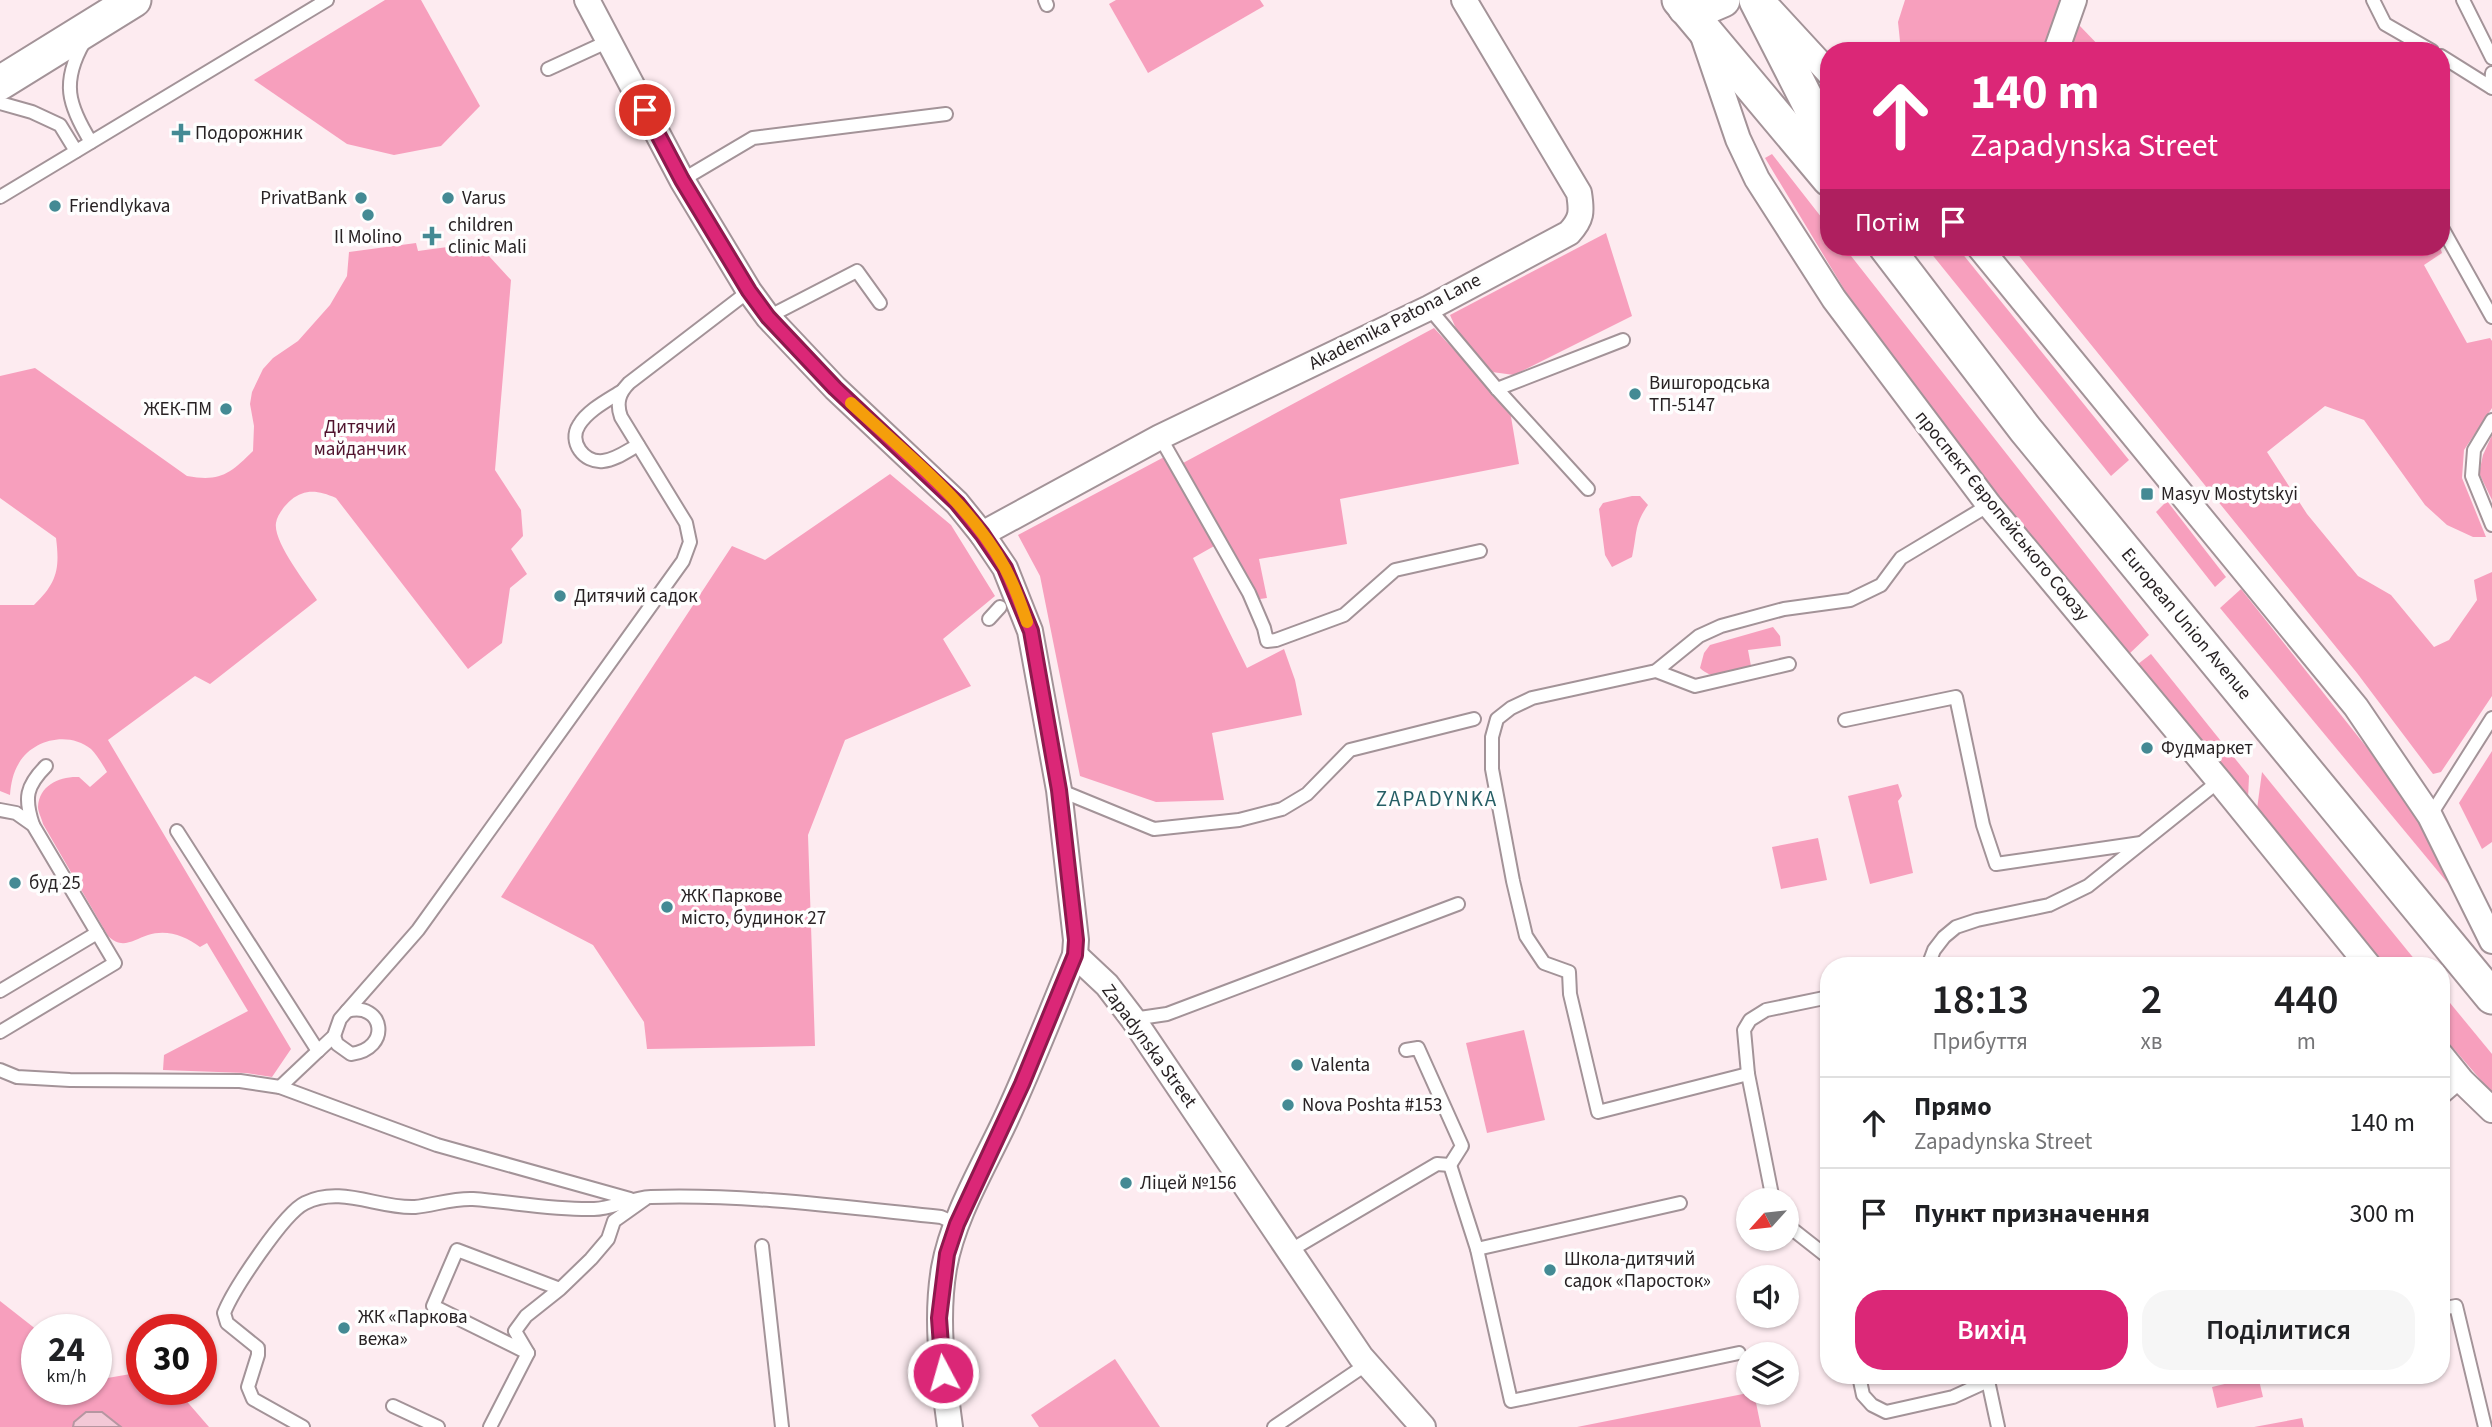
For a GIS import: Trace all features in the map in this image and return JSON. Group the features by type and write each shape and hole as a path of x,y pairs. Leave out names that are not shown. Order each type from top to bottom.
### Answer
{"main road":[{"path":"0,83 134,0"},
{"path":"1688,11 1702,9 1723,0"},
{"path":"1756,0 1820,125"},
{"path":"1688,11 1820,168"},
{"name":"European Union Avenue","path":"1893,256 2025,429 2492,997"}],"street":[{"path":"587,0 682,180 749,291 768,317 835,388 957,503 1005,568 1031,631 1059,790 1076,940 1075,955 1022,1084 957,1224 943,1271 940,1345 950,1427"},
{"name":"Akademika Patona Lane","path":"982,534 1160,436 1429,309 1569,233 1580,221 1582,211 1578,193 1464,0"},
{"path":"1762,0 1820,63"},
{"path":"2059,42 2074,0"},
{"name":"проспект Європейського Союзу","path":"1688,11 1738,139 1757,179 1834,299 1989,505 2362,957"},
{"path":"1986,256 2356,707 2430,816 2492,941"},
{"name":"Zapadynska Street","path":"1075,955 1107,985 1133,1019 1367,1364 1423,1427"},
{"path":"2450,1066 2492,1110"}],"lane":[{"path":"0,197 327,0"},
{"path":"2373,0 2385,24 2416,42"},
{"path":"2463,0 2492,58"},
{"path":"91,142 75,116 69,93 76,56 94,25"},
{"path":"548,69 608,41"},
{"path":"2450,62 2491,88 2492,73"},
{"path":"0,103 32,112 60,125 76,151"},
{"path":"682,180 753,138 946,114"},
{"path":"2450,242 2492,317"},
{"path":"768,317 857,271 880,303"},
{"path":"638,445 613,459 602,462 590,460 576,444 575,433 586,416 749,291"},
{"path":"1429,309 1588,489"},
{"path":"1497,389 1623,340"},
{"path":"280,1087 334,1036 340,1019 418,930 470,861 688,551 690,542 686,523 618,408 622,390"},
{"path":"2492,420 2474,450 2472,476 2492,525"},
{"path":"1160,436 1249,593 1267,641 1344,615 1395,570 1480,551"},
{"path":"1748,1073 1598,1112 1570,994 1569,972 1544,962 1526,936 1492,769 1492,737 1497,719 1511,708 1532,698 1656,671 1699,636 1721,626 1784,609 1850,600 1881,585 1901,558 1989,505"},
{"path":"989,619 1000,607"},
{"path":"1656,671 1696,686 1789,664"},
{"path":"1845,720 1956,697 1983,825 1996,864 2141,844"},
{"path":"2430,816 2492,718"},
{"path":"1059,790 1154,829 1240,820 1282,809 1307,794 1350,750 1474,719"},
{"path":"0,1032 115,963 33,825 26,804 32,780 46,766"},
{"path":"1931,957 1934,950 1956,927 2049,905 2098,880 2219,781"},
{"path":"0,810 16,813 33,825"},
{"path":"177,831 318,1051"},
{"path":"1133,1019 1167,1014 1458,904"},
{"path":"0,991 97,933"},
{"path":"1771,1188 1748,1073 1744,1030 1750,1020 1766,1010 1820,999"},
{"path":"334,1036 337,1044 351,1054 362,1053 378,1038 379,1027 374,1017 366,1010 347,1011"},
{"path":"1406,1050 1418,1048 1462,1146 1450,1165"},
{"path":"0,1070 17,1077 30,1078 240,1081 280,1087 437,1145 630,1199"},
{"path":"2450,1091 2462,1081"},
{"path":"1291,1250 1437,1164 1450,1165"},
{"path":"1450,1165 1477,1249 1511,1401 1736,1354"},
{"path":"303,1427 253,1399 248,1387 258,1348 227,1323 224,1312 276,1230 290,1214 305,1203 326,1197 346,1197 412,1207 470,1199 537,1207 597,1210 630,1199 648,1197 772,1199 941,1217 957,1224"},
{"path":"528,1353 515,1331 526,1316 560,1289 591,1259 608,1238 614,1221 648,1197"},
{"path":"1477,1249 1680,1203"},
{"path":"1799,1234 1820,1251"},
{"path":"762,1245 782,1427"},
{"path":"528,1353 433,1306 457,1251 560,1289"},
{"path":"2450,1307 2456,1306 2485,1427"},
{"path":"490,1427 528,1353"},
{"path":"1274,1427 1367,1364"},
{"path":"1861,1384 1863,1395 1872,1405 1886,1412 1953,1397 1977,1384"},
{"path":"1989,1384 1998,1427"},
{"path":"393,1406 438,1427"}],"green space":[{"path":"385,0 421,0 480,106 441,146 394,155 347,144 254,80"},
{"path":"1116,0 1260,0 1264,6 1148,73 1109,4"},
{"path":"1905,0 2063,0 2047,42 1900,42 1898,22"},
{"path":"2078,24 2095,42 2072,42"},
{"path":"1772,154 1820,215 1820,249 1765,158"},
{"path":"1606,233 1632,316 1514,375 1492,372 1458,333 1450,315"},
{"name":"Дитячий майданчик","path":"416,243 418,251 477,243 511,280 495,470 521,510 523,536 511,549 527,574 510,588 502,643 468,669 336,498 318,492 307,492 291,500 282,510 276,523 276,531 298,573 317,600 210,684 195,676 108,740 291,1049 272,1077 246,1073 163,1070 164,1055 248,1011 207,943 200,947 169,933 155,933 123,943 108,936 43,824 38,809 42,793 52,783 79,777 90,787 107,772 91,749 72,740 42,743 33,748 19,763 10,795 0,791 0,605 34,605 52,582 57,558 56,538 0,498 0,376 35,368 187,476 216,477 231,471 253,451 254,426 250,404 252,392 263,369 273,358 298,341 330,305 347,276 349,252"},
{"path":"1824,256 1851,256 2149,635 2128,655 2002,501 1847,294"},
{"path":"1933,256 1964,256 2129,460 2111,476"},
{"path":"2019,256 2438,256 2424,265 2467,343 2490,338 2492,341 2492,408 2464,450 2462,478 2486,537 2473,537 2447,525 2425,505 2364,420 2325,406 2267,452 2307,514 2358,576 2391,595 2434,647 2449,640 2477,600 2474,580 2492,572 2492,696 2441,772 2433,774 2357,673"},
{"path":"1434,328 1510,411 1519,464 1340,499 1347,544 1259,559 1267,598 1260,599 1183,463"},
{"path":"2492,435 2492,500 2479,473"},
{"path":"1166,456 1216,545 1193,558 1247,668 1284,649 1295,680 1302,715 1212,733 1224,800 1156,802 1080,776 1040,576 1018,535"},
{"path":"890,474 951,525 995,596 943,639 971,686 845,740 808,835 815,1046 647,1049 644,1022 593,945 501,897 732,546 765,560"},
{"path":"1640,496 1648,505 1638,524 1632,557 1612,567 1605,555 1599,509 1603,503"},
{"path":"2167,501 2226,577 2215,587 2156,512"},
{"path":"2241,589 2368,749 2423,828 2456,893 2220,608"},
{"path":"1773,627 1780,636 1781,646 1748,650 1751,666 1748,669 1717,676 1700,668 1704,653 1710,645"},
{"path":"2151,654 2249,776 2248,799 2138,664"},
{"path":"2492,751 2492,842 2482,849 2459,803"},
{"path":"2262,772 2413,957 2378,957 2257,809"},
{"path":"1898,784 1902,796 1898,801 1913,873 1870,884 1848,796"},
{"path":"1818,838 1827,880 1781,889 1772,847"},
{"path":"2450,1003 2492,1054 2492,1093 2450,1044"},
{"path":"1524,1030 1545,1120 1487,1133 1466,1043"},
{"path":"0,1301 21,1317 21,1405 112,1405 112,1377 126,1375 126,1405 190,1405 209,1427 0,1427"},
{"path":"1115,1359 1160,1427 1039,1427 1031,1415"},
{"path":"2225,1384 2260,1384 2263,1397 2217,1408 2212,1387"},
{"path":"1736,1395 1736,1405 1756,1405 1761,1427 1577,1427"},
{"path":"2302,1418 2304,1427 2254,1427"}],"shaded area":[{"path":"86,1412 102,1412 121,1427 73,1427 74,1422"}],"slow traffic":[{"path":"851,403 957,503 982,534 1005,568 1027,622"}],"place":[{"name":"Подорожник","path":"181,133"},
{"name":"PrivatBank","path":"361,198"},
{"name":"Varus","path":"448,198"},
{"name":"Friendlykava","path":"55,206"},
{"name":"Il Molino","path":"368,215"},
{"name":"children clinic Mali","path":"432,236"},
{"name":"Вишгородська ТП-5147","path":"1635,394"},
{"name":"ЖЕК-ПМ","path":"226,409"},
{"name":"Masyv Mostytskyi","path":"2147,494"},
{"name":"Дитячий садок","path":"560,596"},
{"name":"Фудмаркет","path":"2147,748"},
{"name":"буд 25","path":"15,883"},
{"name":"ЖК Паркове місто, будинок 27","path":"667,907"},
{"name":"Valenta","path":"1297,1065"},
{"name":"Nova Poshta #153","path":"1288,1105"},
{"name":"Ліцей №156","path":"1126,1183"},
{"name":"Школа-дитячий садок «Паросток»","path":"1550,1270"},
{"name":"ЖК «Паркова вежа»","path":"344,1328"}],"district":[{"name":"ZAPADYNKA","path":"1437,799"}],"route":[{"path":"645,110 682,180 749,291 768,317 835,388 957,503 1005,568 1031,631 1059,790 1076,940 1075,955 1022,1084 957,1224 947,1254 939,1318 943,1373"}]}
